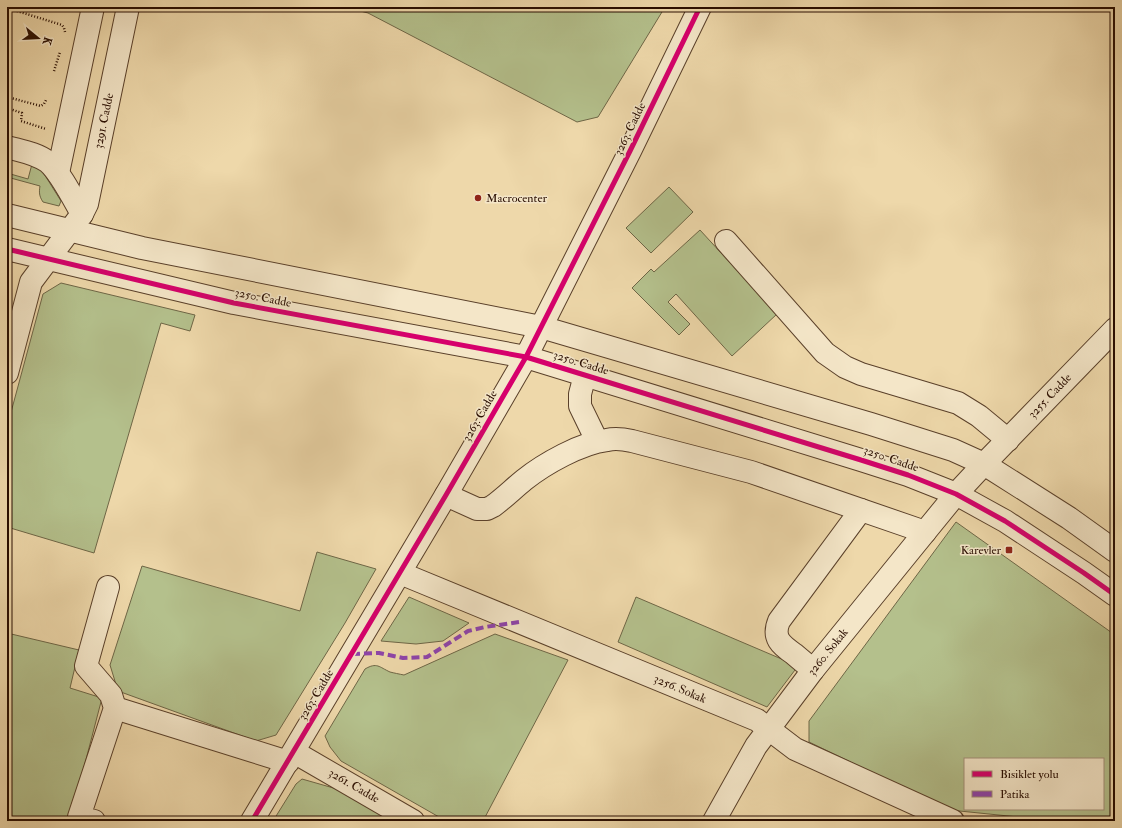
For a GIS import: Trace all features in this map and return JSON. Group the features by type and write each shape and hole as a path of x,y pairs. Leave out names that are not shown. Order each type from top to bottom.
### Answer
{"street":[{"path":"58,173 93,7"},
{"name":"3291. Cadde","path":"7,373 31,282 49,260 87,204 128,7"},
{"name":"3263. Cadde","path":"252,821 400,573 526,357 630,151 700,7"},
{"path":"7,147 39,157 48,162 58,173 76,222"},
{"name":"3250. Cadde","path":"7,214 76,222 142,248 541,327 872,424 953,450 984,464 1069,518 1115,551"},
{"path":"726,241 825,353 845,367 862,374 958,403 979,416 1008,440"},
{"name":"3250. Cadde","path":"7,249 234,303 526,357 901,473 956,494 1005,521 1115,595"},
{"name":"3255. Cadde","path":"956,494 1115,329"},
{"path":"585,375 580,394 580,406 597,442"},
{"path":"446,495 477,509 487,508 493,506 525,479 549,463 586,445 614,439 632,441 751,472 925,532"},
{"name":"3260. Sokak","path":"714,821 756,746 813,670 956,494"},
{"path":"813,670 782,645 778,639 776,626 778,621 861,510"},
{"name":"3256. Sokak","path":"400,573 757,720 795,749 953,821"},
{"path":"94,821 79,817 115,708 111,695 86,666 108,587"},
{"name":"3261. Cadde","path":"115,708 291,757 413,821"}],"path":[{"path":"18,11 62,25 65,34"},
{"path":"54,71 61,49"},
{"path":"7,97 41,106 46,100"},
{"path":"7,115 8,109 22,113 21,121 48,130"},
{"path":"36,132 38,126"}],"green space":[{"path":"345,7 665,7 598,117 577,122 368,13"},
{"path":"32,164 41,169 61,201 59,206 43,202 39,190 40,186 7,177 7,173 28,179"},
{"path":"669,187 693,212 651,253 626,228"},
{"path":"700,230 777,314 732,356 676,294 668,302 690,324 679,335 632,288 651,269 654,272"},
{"path":"61,283 195,315 190,331 161,323 94,553 7,527 7,427 43,294"},
{"path":"956,522 1115,635 1115,821 1025,821 1018,817 950,810 809,742 809,721"},
{"path":"317,552 376,569 345,623 276,735 256,741 118,691 110,665 142,566 300,611"},
{"path":"409,597 469,623 443,641 416,644 381,641"},
{"path":"636,597 798,666 767,707 618,642"},
{"path":"7,633 79,650 70,688 102,698 70,821 7,821"},
{"path":"495,634 568,660 483,821 446,821 341,761 330,747 325,736 365,669 375,666 390,672 404,675"},
{"path":"302,779 337,789 393,821 273,821 296,784"}],"marked path":[{"path":"352,654 379,653 403,658 427,657 468,631 519,622"}],"cycle path":[{"path":"252,821 446,495 526,357 630,151 700,7"},
{"path":"7,249 234,303 526,357 861,460 908,475 956,494 1005,521 1115,595"}],"place":[{"name":"Macrocenter","path":"478,198"},
{"name":"Karevler","path":"1009,550"}]}
